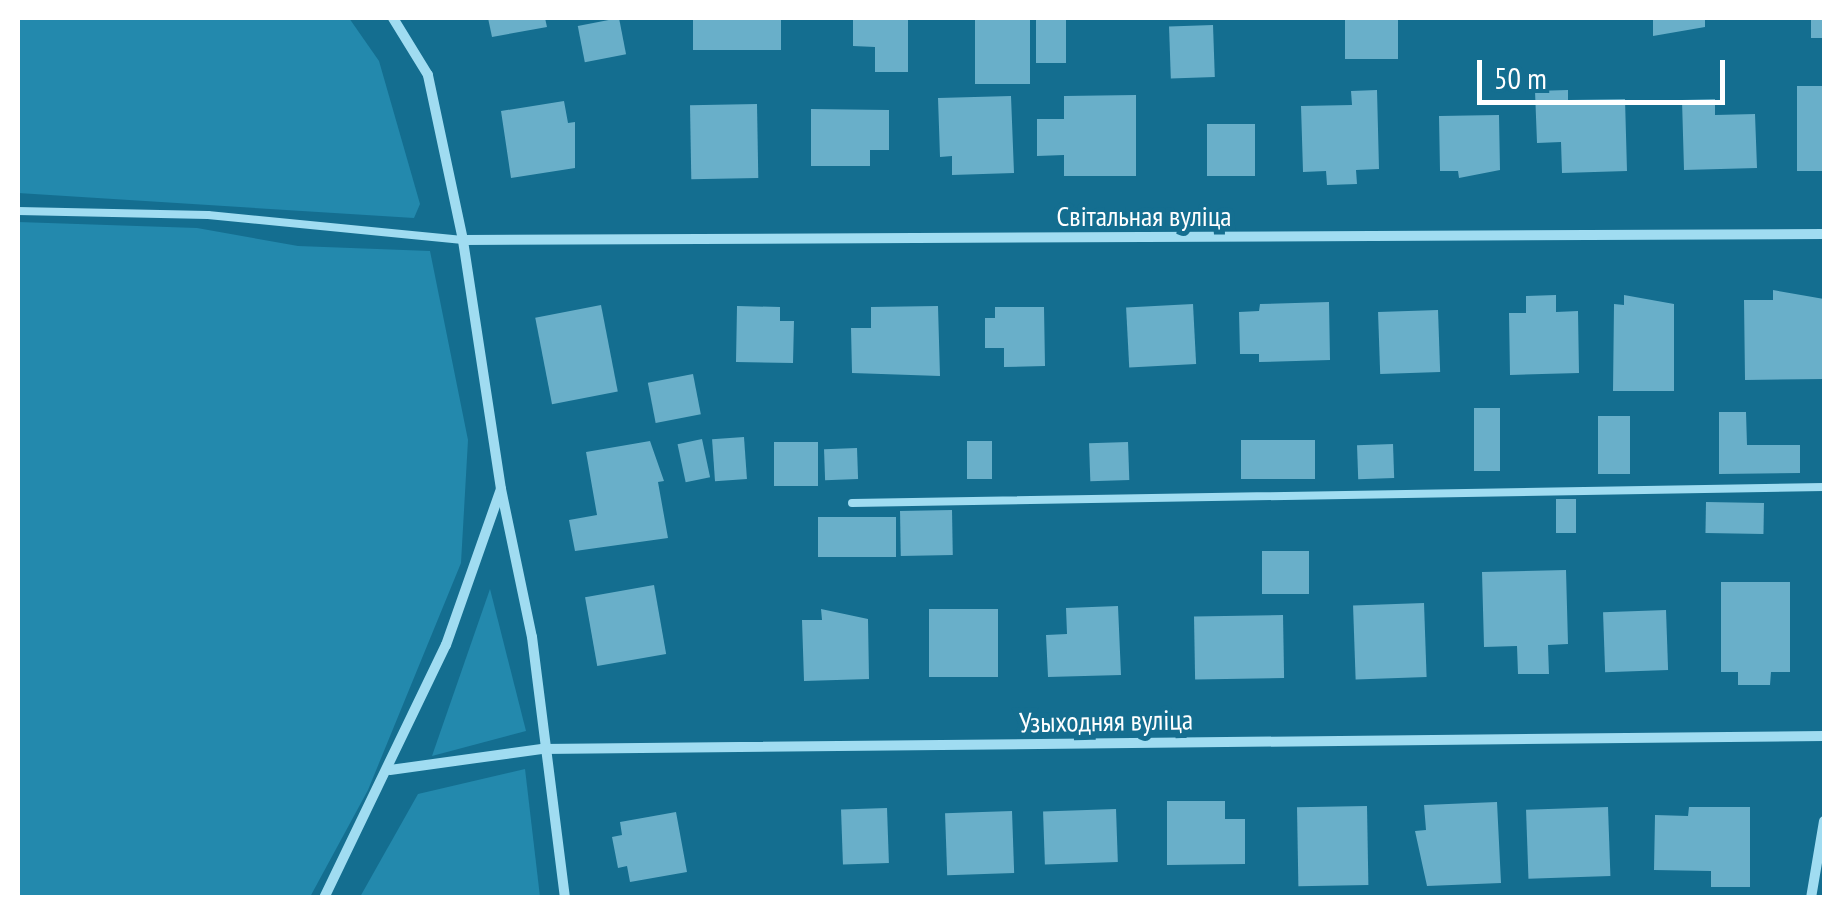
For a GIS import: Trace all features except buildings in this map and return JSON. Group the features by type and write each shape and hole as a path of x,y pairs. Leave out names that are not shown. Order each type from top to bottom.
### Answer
{"street":[{"path":"392,18 428,75 463,240 501,488 532,637 542,749 564,898"},
{"name":"Світальная вуліца","path":"463,240 1824,234"},
{"path":"324,898 390,770 501,488"},
{"name":"Узыходняя вуліца","path":"390,770 542,749 1824,736"},
{"path":"1811,898 1824,821"}],"lane":[{"path":"18,211 208,215 463,240"},
{"path":"852,504 1824,487"}],"shaded area":[{"path":"18,18 349,18 379,61 420,204 414,218 18,193"},
{"path":"18,222 197,228 298,246 430,251 468,440 461,563 368,790 310,897 18,897"},
{"path":"490,589 526,731 432,756"},
{"path":"525,769 540,897 360,897 418,794"}]}
